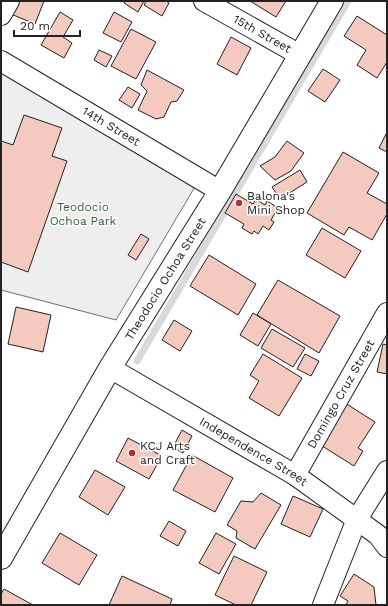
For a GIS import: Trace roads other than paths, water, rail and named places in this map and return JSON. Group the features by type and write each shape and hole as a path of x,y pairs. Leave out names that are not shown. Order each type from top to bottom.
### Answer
{"street":[{"path":"1,15 9,1"},
{"name":"15th Street","path":"204,1 300,55"},
{"name":"Theodocio Ochoa Street","path":"1,558 110,368 220,191 332,1"},
{"name":"14th Street","path":"1,61 220,191"},
{"name":"Domingo Cruz Street","path":"295,475 387,313"},
{"name":"Independence Street","path":"110,368 295,475 358,519 378,535 387,547"},
{"path":"323,605 358,519 387,471"}],"waterway":[{"path":"137,361 348,1"}],"place":[{"name":"Balona's Mini Shop","path":"239,203"},
{"name":"KCJ Arts and Craft","path":"132,453"}],"park label":[{"name":"Teodocio Ochoa Park","path":"83,214"}]}
